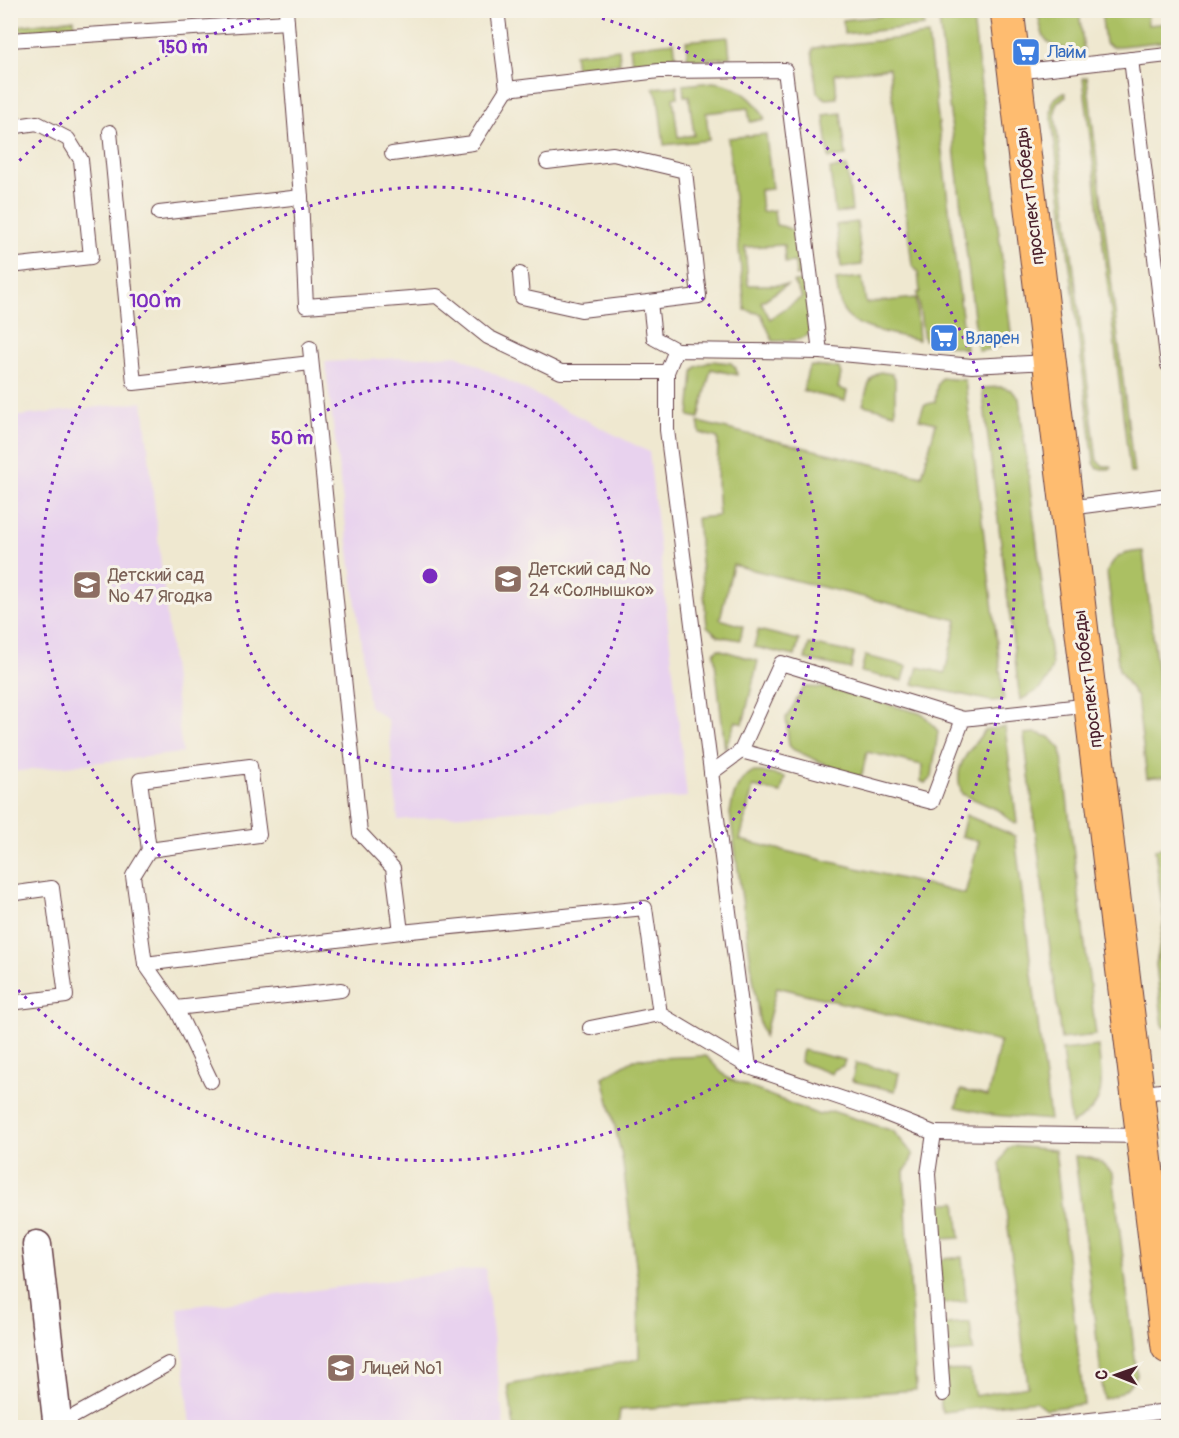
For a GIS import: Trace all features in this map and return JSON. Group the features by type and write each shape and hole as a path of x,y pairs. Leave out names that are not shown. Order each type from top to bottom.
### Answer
{"main road":[{"name":"проспект Победы","path":"1007,10 1091,705 1153,1092 1143,1137 1168,1347"}],"street":[{"path":"37,1245 58,1426"}],"lane":[{"path":"392,154 473,143 507,89 497,10"},
{"path":"10,40 286,16 301,197 306,306 437,296 488,337 561,372 667,372"},
{"path":"1015,72 1168,55"},
{"path":"1131,59 1168,365"},
{"path":"507,89 659,71 786,70 820,352"},
{"path":"10,127 37,123 68,139 81,160 91,257 10,266"},
{"path":"110,132 134,383 311,363"},
{"path":"520,274 522,297 581,310 699,296 685,171 613,154 547,162"},
{"path":"159,213 301,197"},
{"path":"650,302 654,338 676,351 820,352 972,366 1050,362"},
{"path":"310,348 360,832 393,868 401,932"},
{"path":"676,351 667,372 667,430 749,1067"},
{"path":"1068,508 1168,495"},
{"path":"711,773 741,752 781,663 963,719 1091,705"},
{"path":"741,752 932,802 963,719"},
{"path":"149,850 140,780 249,766 259,835 149,850 127,878 145,964 177,1008 211,1080"},
{"path":"10,894 52,888 66,996 10,1003"},
{"path":"145,964 401,932 645,908 660,1014"},
{"path":"177,1008 341,990"},
{"path":"590,1029 660,1014 749,1067 876,1110 934,1133 1143,1137"},
{"path":"934,1133 928,1174 943,1394"},
{"path":"58,1426 168,1364"},
{"path":"1021,1428 1066,1425 1168,1411"}],"shaded area":[{"name":"Детский сад № 24 «Солнышко»","path":"457,355 649,452 687,797 398,820 388,720 369,706 325,362"},
{"name":"Детский сад № 47 Ягодка","path":"143,402 182,753 11,772 11,417"},
{"name":"Лицей №1","path":"485,1268 504,1427 191,1427 178,1308"}],"green space":[{"path":"881,11 922,11 924,26 844,34 843,20 881,16"},
{"path":"938,11 972,11 1011,333 998,347 978,351"},
{"path":"1038,11 1079,11 1084,51 1069,53 1068,49 1059,48 1048,42 1040,26"},
{"path":"1101,11 1147,11 1148,25 1168,23 1168,41 1112,47 1105,43"},
{"path":"74,19 75,27 27,33 17,28 18,26"},
{"path":"928,35 966,349 924,340 917,293 920,292 918,272 912,265 889,68 835,74 837,98 826,99 817,92 812,51 814,48"},
{"path":"728,37 730,57 688,61 686,41"},
{"path":"674,42 676,58 632,62 630,47"},
{"path":"619,49 620,63 576,68 574,54"},
{"path":"1087,77 1134,473 1130,473 1083,78"},
{"path":"713,82 744,93 761,111 765,119 750,122 748,108 706,113 709,140 664,145 658,97 653,88 677,86 678,97 673,98 678,137 694,135 689,96 684,96 683,85"},
{"path":"1065,93 1066,97 1057,102 1055,113 1097,461 1104,466 1111,466 1111,469 1098,469 1094,463 1051,113 1053,100"},
{"path":"841,113 846,156 829,158 824,115"},
{"path":"766,134 772,189 760,190 762,212 774,210 776,225 786,227 798,236 802,242 810,274 796,276 795,262 785,263 784,245 745,247 748,285 787,285 761,302 770,319 802,297 793,282 811,280 813,329 805,337 796,340 773,341 761,314 745,310 728,138"},
{"path":"847,167 852,211 835,213 830,169"},
{"path":"857,222 862,265 841,267 836,225"},
{"path":"862,277 866,303 916,298 919,340 867,327 849,318 840,305 836,280"},
{"path":"712,361 731,363 736,368 737,375 711,369 699,418 689,416 693,372 696,367"},
{"path":"811,366 839,368 841,374 838,388 847,391 845,401 803,391"},
{"path":"880,372 892,374 895,378 895,413 863,405 870,381"},
{"path":"941,378 965,380 1004,700 991,701 913,684 918,667 945,673 957,620 733,565 720,619 743,626 740,640 718,636 707,626 697,518 719,516 718,438 700,433 698,422 922,476 936,423 919,419 924,405 935,402 937,386"},
{"path":"1002,387 1011,390 1019,398 1052,666 1041,688 1020,700 982,388"},
{"path":"1143,551 1168,762 1168,772 1165,776 1147,778 1137,698 1119,670 1107,572 1113,561 1121,555"},
{"path":"758,630 799,640 795,656 754,647"},
{"path":"809,644 854,653 851,669 805,659"},
{"path":"718,649 758,661 743,724 736,721 725,749 714,653"},
{"path":"865,656 907,666 903,681 861,672"},
{"path":"804,687 827,688 923,714 938,731 932,777 925,783 921,781 922,765 867,752 862,774 858,778 792,749 789,745 786,718"},
{"path":"1005,727 1017,823 1014,824 1000,811 962,794 959,784 960,767 963,760 985,730"},
{"path":"1036,733 1050,737 1061,749 1096,1035 1061,1039 1024,734"},
{"path":"752,772 785,777 781,793 753,787 740,840 965,894 979,841 961,836 966,815 1015,836 1050,1120 993,1115 956,1107 961,1090 988,1096 1000,1042 777,987 764,1037 759,1020 730,813 739,785"},
{"path":"1168,847 1168,1026 1163,1027 1156,964 1164,921 1155,849"},
{"path":"1098,1046 1101,1082 1097,1101 1083,1117 1071,1124 1062,1050"},
{"path":"803,1050 845,1060 843,1066 833,1070 832,1074 800,1062"},
{"path":"706,1056 727,1078 819,1115 832,1111 893,1131 913,1154 909,1166 904,1171 916,1390 620,1410 618,1427 514,1427 508,1385 639,1359 638,1281 622,1157 603,1077 634,1059"},
{"path":"856,1063 899,1073 895,1091 852,1081"},
{"path":"1012,1146 1055,1150 1084,1404 1046,1409 1035,1401 943,1412 940,1406 939,1371 969,1370 975,1396 1028,1386 1000,1163 1008,1148"},
{"path":"1075,1156 1097,1160 1113,1174 1137,1375 1124,1391 1104,1399"},
{"path":"956,1202 960,1238 941,1239 936,1222 937,1207 939,1204"},
{"path":"962,1257 966,1301 945,1304 942,1300 939,1263 943,1259"},
{"path":"970,1322 973,1351 949,1353 944,1348 943,1328 947,1324"}],"place":[{"name":"Лайм","path":"1026,52"},
{"name":"Вларен","path":"944,338"},
{"name":"Детский сад № 24 «Солнышко»","path":"508,579"},
{"name":"Детский сад № 47 Ягодка","path":"87,585"},
{"name":"Лицей №1","path":"341,1368"}]}
